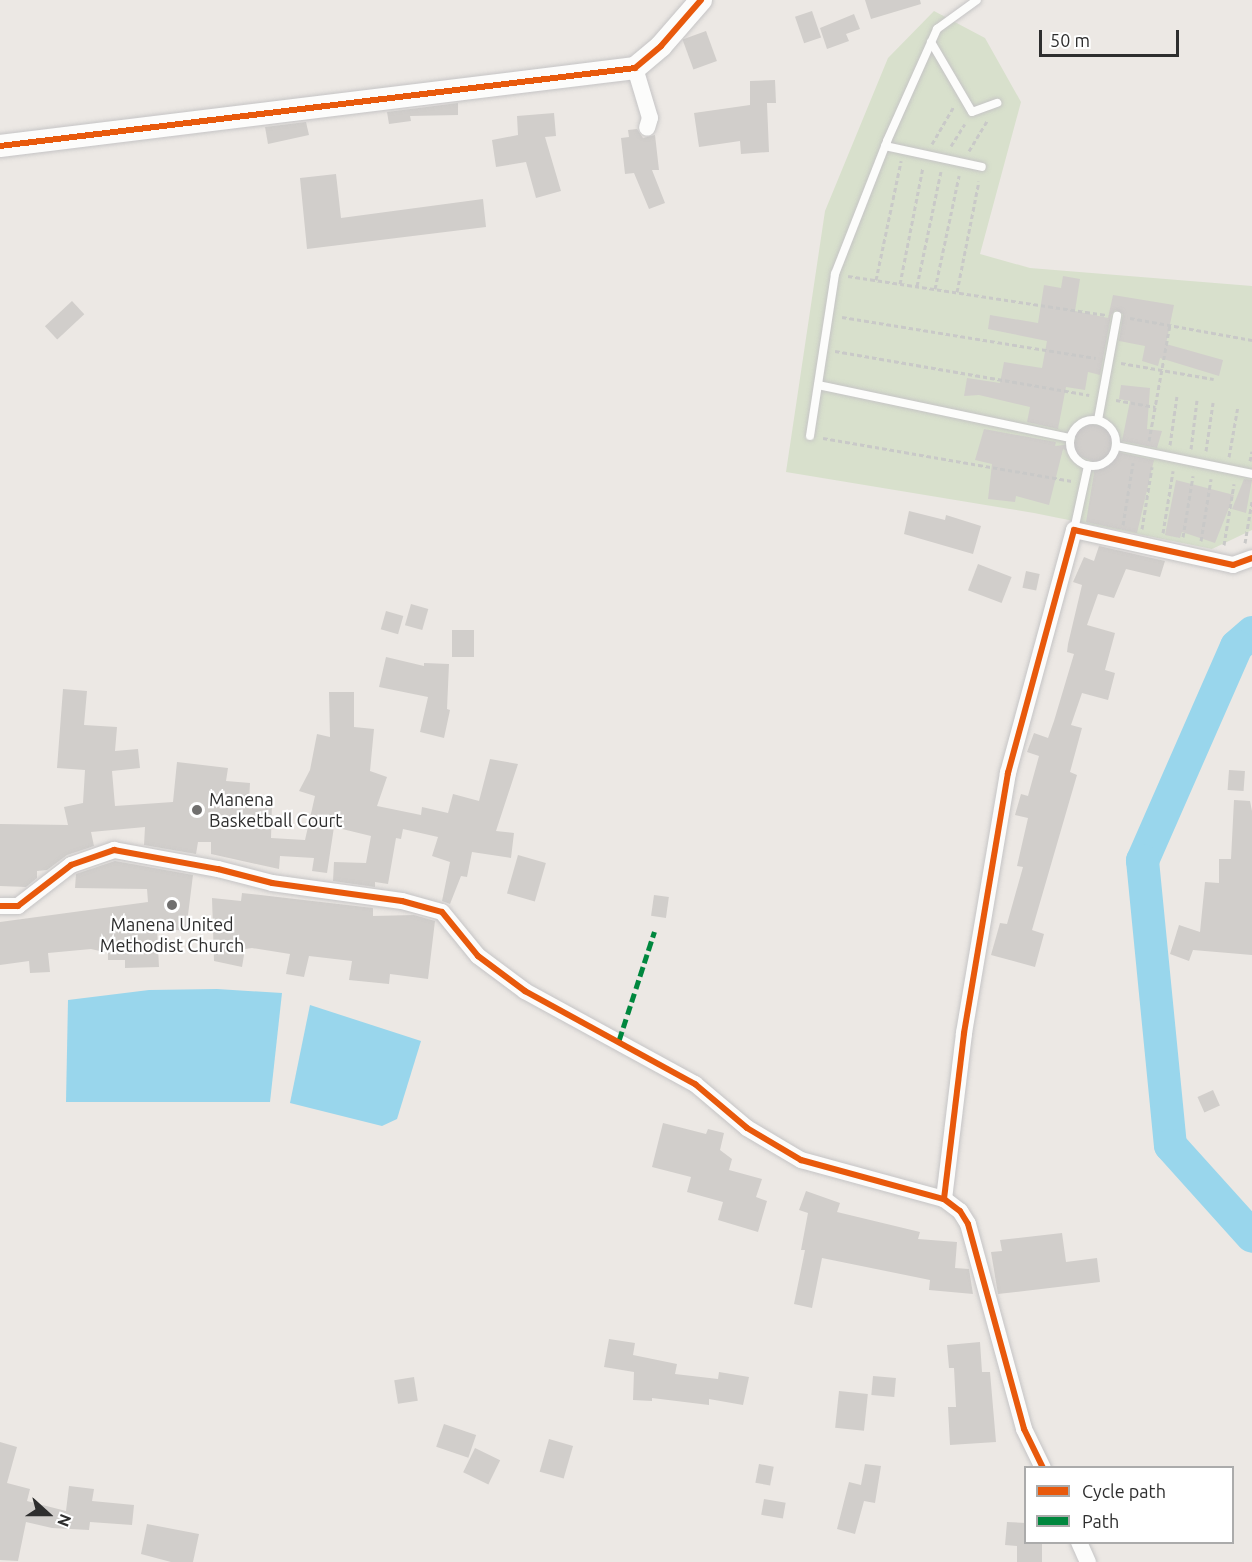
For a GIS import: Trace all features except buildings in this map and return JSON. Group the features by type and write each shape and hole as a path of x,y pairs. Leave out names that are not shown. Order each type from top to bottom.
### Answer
{"street":[{"path":"0,146 635,68 661,46 701,0"},
{"path":"635,68 650,118 647,129"},
{"path":"944,1199 964,1033 1008,773 1074,530 1233,565 1248,553"},
{"path":"0,906 18,906 71,865 114,850 218,868 272,883 402,901 442,912 478,956 525,991 695,1084 747,1128 801,1160 944,1199 960,1211 968,1224 1024,1429 1042,1466"},
{"path":"1080,1544 1088,1562"}],"lane":[{"path":"810,436 835,274 885,146 937,29 977,0"},
{"path":"931,42 972,112 997,104"},
{"path":"885,146 982,167"},
{"path":"1098,420 1117,316"},
{"path":"818,385 1070,438"},
{"path":"1098,420 1112,429 1116,446 1106,463 1088,466 1073,456 1070,438 1080,423 1098,420"},
{"path":"1116,446 1252,474"},
{"path":"1074,530 1088,466"}],"path":[{"path":"900,284 925,155 961,94"},
{"path":"935,289 962,163 997,104"},
{"path":"917,286 944,159 972,112"},
{"path":"876,280 903,150"},
{"path":"957,292 982,167"},
{"path":"835,274 1170,324 1252,340"},
{"path":"829,315 1214,379"},
{"path":"1141,537 1155,407 1170,324"},
{"path":"824,349 1155,407"},
{"path":"1162,537 1178,396"},
{"path":"1196,462 1197,400"},
{"path":"1182,543 1196,462 1213,403"},
{"path":"1226,468 1238,406"},
{"path":"810,436 1084,483"},
{"path":"1123,529 1136,449"},
{"path":"1200,543 1214,466"},
{"path":"1224,545 1237,470"},
{"path":"1248,553 1252,501"}],"green space":[{"path":"934,11 985,38 1021,102 980,254 1030,268 1252,286 1252,530 1212,549 1034,513 786,472 825,211 888,58"}],"water":[{"path":"217,989 282,993 270,1102 66,1102 68,1000 149,990"},
{"path":"310,1005 421,1041 397,1119 382,1126 290,1103"}],"waterway":[{"path":"1252,632 1236,646 1142,860 1170,1145 1252,1236"}],"marked path":[{"path":"619,1040 654,932"}],"cycle path":[{"path":"0,146 635,68 661,46 701,0"},
{"path":"944,1199 964,1033 1008,773 1074,530 1233,565 1252,558"},
{"path":"0,906 18,906 71,865 114,850 218,869 272,883 402,901 442,912 478,956 525,991 695,1084 747,1128 801,1160 944,1199 960,1211 968,1224 1024,1429 1042,1466"}],"place":[{"name":"Manena Basketball Court","path":"197,810"},
{"name":"Manena United Methodist Church","path":"172,905"}]}
